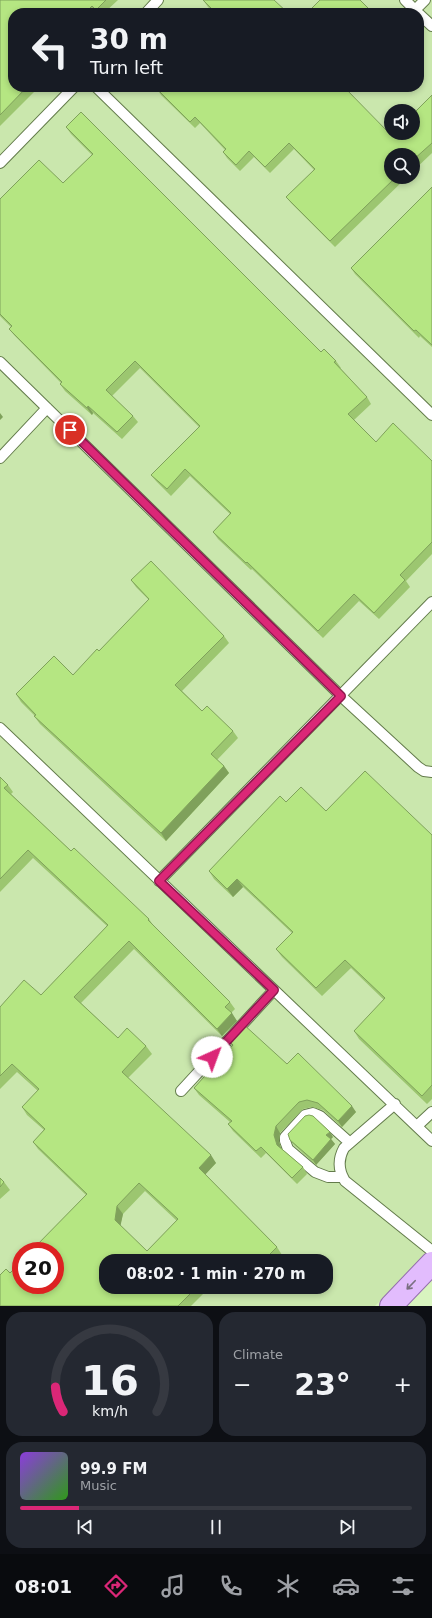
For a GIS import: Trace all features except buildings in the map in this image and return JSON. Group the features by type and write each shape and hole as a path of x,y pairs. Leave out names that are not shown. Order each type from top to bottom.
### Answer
{"main road":[{"path":"391,1306 432,1264"}],"lane":[{"path":"151,8 158,0"},
{"path":"405,0 414,8"},
{"path":"424,18 432,26"},
{"path":"0,163 69,92"},
{"path":"101,92 432,415"},
{"path":"0,362 341,696 418,767 424,771 432,772"},
{"path":"0,458 47,408"},
{"path":"159,881 432,602"},
{"path":"0,728 432,1141"},
{"path":"181,1091 274,990"},
{"path":"395,1104 349,1142 340,1155 340,1170 343,1177 432,1250"},
{"path":"417,1126 432,1112"},
{"path":"343,1177 328,1177 315,1172 288,1149 285,1137 305,1115 313,1113 320,1116 349,1142"}],"shaded area":[{"path":"0,0 432,0 432,1248 375,1306 0,1306"}],"route":[{"path":"70,430 341,696 159,881 274,990 212,1057"}]}
